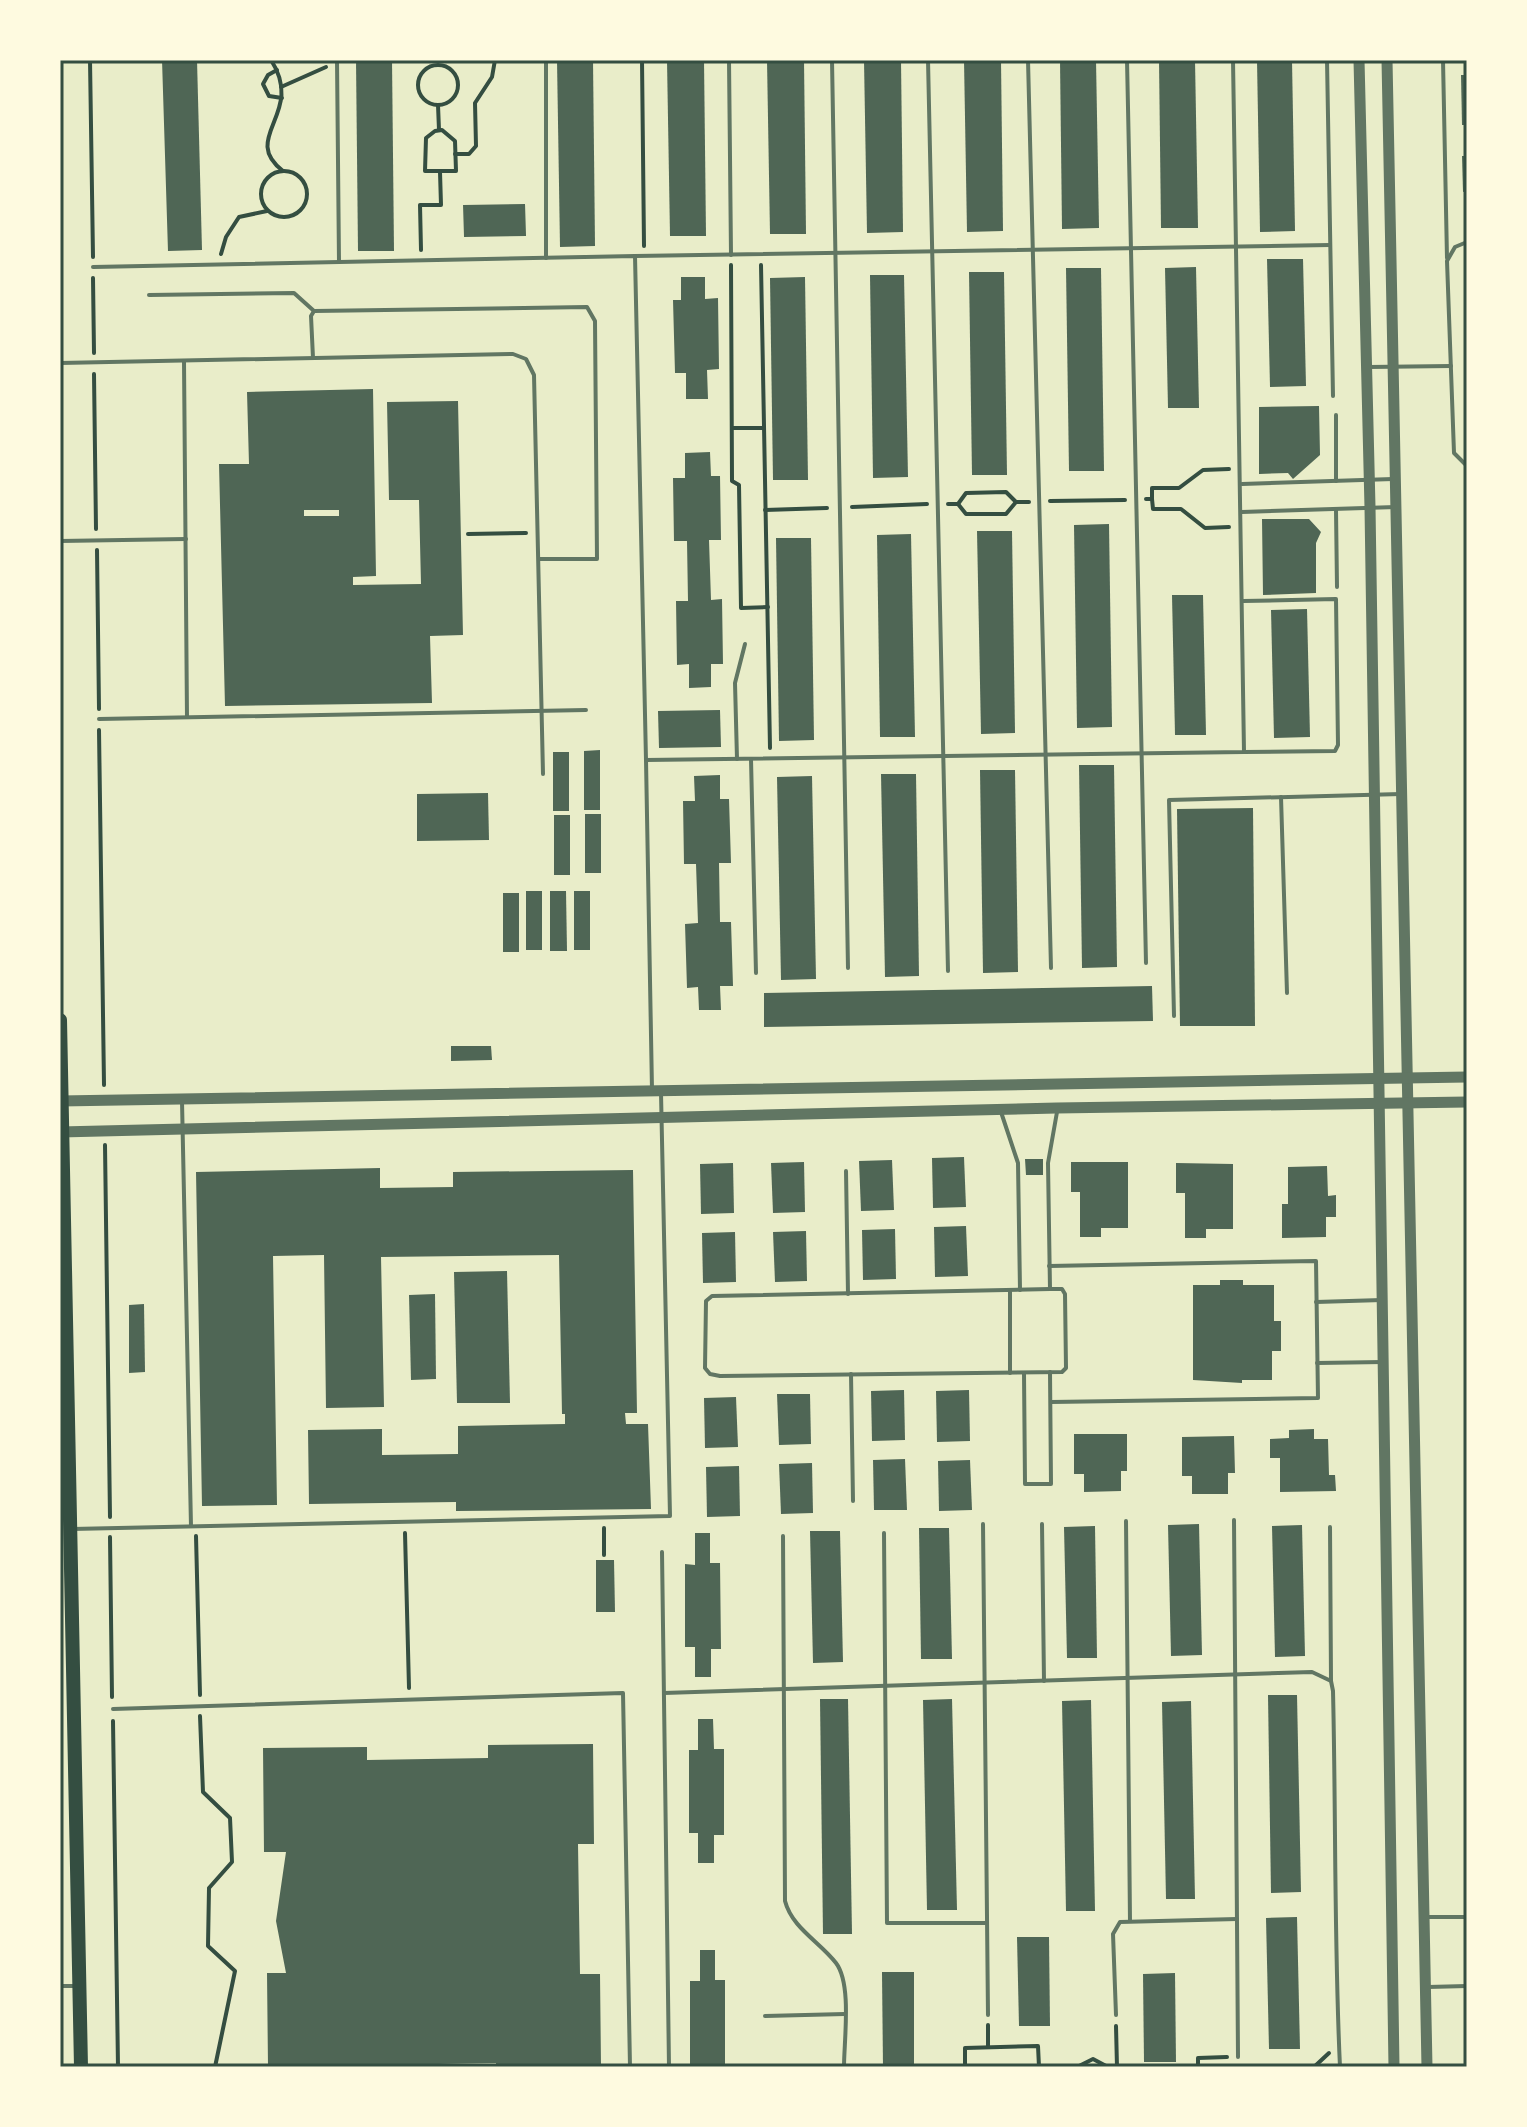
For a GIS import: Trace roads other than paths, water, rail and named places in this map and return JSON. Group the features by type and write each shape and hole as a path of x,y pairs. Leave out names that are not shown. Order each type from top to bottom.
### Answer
{"main road":[{"path":"60,1020 81,2067"}],"street":[{"path":"1359,60 1370,507 1394,2067"},
{"path":"1387,60 1427,2067"},
{"path":"61,1101 1467,1077"},
{"path":"61,1132 1000,1109 1467,1102"}],"lane":[{"path":"334,60 339,262"},
{"path":"546,60 546,258"},
{"path":"729,60 731,255"},
{"path":"832,60 848,968"},
{"path":"928,60 948,971"},
{"path":"1028,60 1051,968"},
{"path":"1127,60 1146,963"},
{"path":"1233,60 1244,752"},
{"path":"1327,60 1333,396"},
{"path":"1443,60 1454,453 1467,466"},
{"path":"1447,261 1455,247 1467,242"},
{"path":"93,267 1330,245"},
{"path":"70,1529 670,1516 662,1118 657,1093 646,760 635,256"},
{"path":"149,295 294,293 314,311 587,307 595,321 597,559 539,559"},
{"path":"313,358 311,316 314,311"},
{"path":"60,363 513,354 526,359 534,375 543,774"},
{"path":"184,361 187,717"},
{"path":"1366,367 1451,366"},
{"path":"1336,415 1336,481"},
{"path":"1242,484 1395,479"},
{"path":"1242,512 1397,507"},
{"path":"1336,509 1337,587"},
{"path":"60,541 186,539"},
{"path":"646,760 1335,751 1338,745 1336,599 1243,601"},
{"path":"737,759 735,683 745,644"},
{"path":"99,719 586,710"},
{"path":"751,759 756,973"},
{"path":"1174,1016 1169,800 1403,794"},
{"path":"1281,797 1287,993"},
{"path":"182,1099 193,1526"},
{"path":"1050,1289 1048,1163 1057,1108"},
{"path":"1000,1109 1018,1163 1020,1290"},
{"path":"846,1171 848,1294"},
{"path":"1049,1266 1316,1261 1318,1398 1051,1402"},
{"path":"1050,1289 1062,1289 1065,1309 1066,1368 1062,1372 720,1376 710,1374 705,1368 704,1312 706,1301 712,1296 1050,1289"},
{"path":"1010,1290 1010,1373"},
{"path":"1316,1302 1382,1300"},
{"path":"1317,1363 1383,1362"},
{"path":"1024,1373 1025,1484 1051,1484 1050,1372"},
{"path":"851,1374 853,1501"},
{"path":"1234,1520 1238,2057"},
{"path":"1126,1521 1130,1921"},
{"path":"983,1524 988,2015"},
{"path":"1042,1524 1044,1681"},
{"path":"1330,1527 1337,1884 1333,1922 1340,2067"},
{"path":"884,1533 887,1923 987,1923"},
{"path":"783,1536 785,1901 788,1912 798,1925 838,1964 845,1982 844,2067"},
{"path":"662,1552 669,2067"},
{"path":"664,1693 1312,1672 1331,1681"},
{"path":"113,1709 623,1693 630,2067"},
{"path":"1424,1917 1467,1917"},
{"path":"1116,2015 1113,1934 1120,1922 1237,1919"},
{"path":"60,1986 79,1985"},
{"path":"1425,1987 1467,1986"},
{"path":"765,2016 845,2014"}]}
